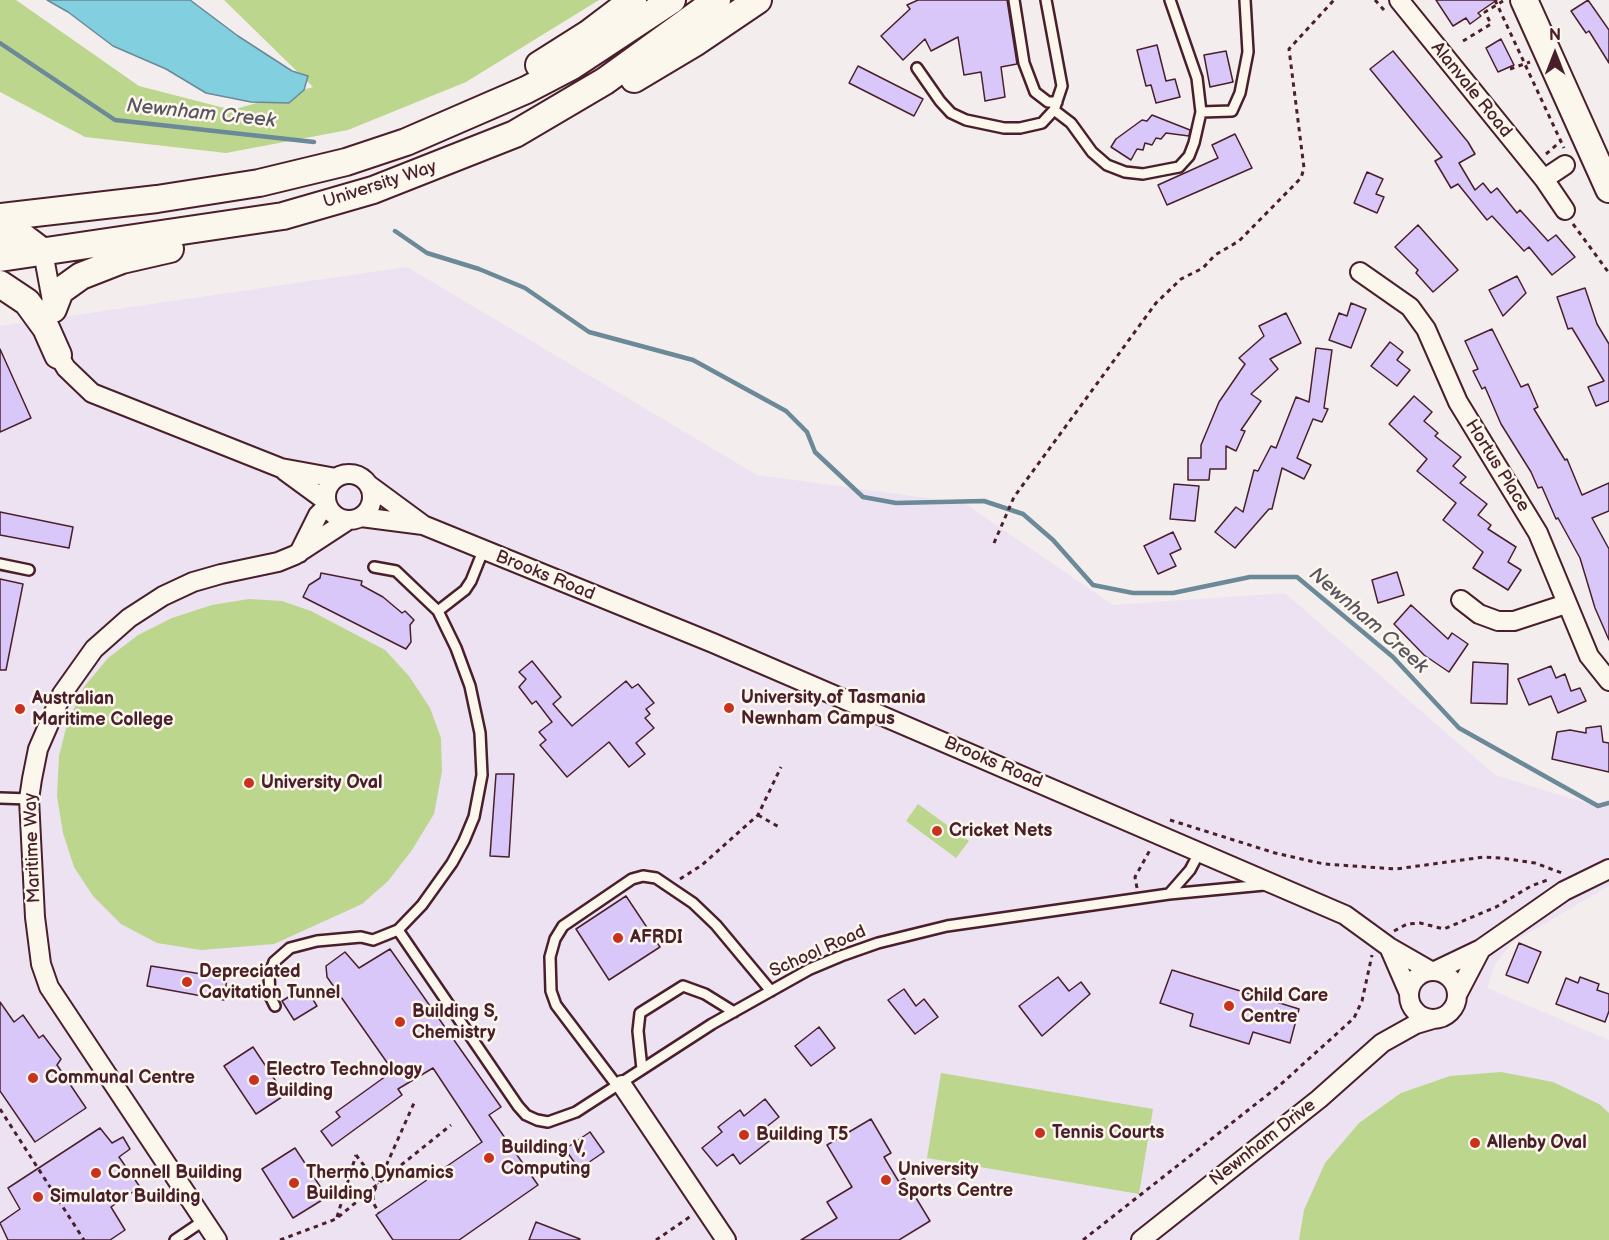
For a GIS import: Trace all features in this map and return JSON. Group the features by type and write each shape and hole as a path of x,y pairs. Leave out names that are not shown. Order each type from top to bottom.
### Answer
{"main road":[{"path":"346,162 458,110 553,57 633,0"},
{"name":"University Way","path":"0,218 206,192 300,174 346,162 452,124 526,90 590,55 672,0"},
{"name":"University Way","path":"0,258 283,216 373,190 515,134 604,81 717,0"},
{"path":"515,134 603,97 696,42 758,0"},
{"path":"1524,0 1609,189"},
{"path":"53,309 60,291 81,276 122,260 203,240 283,216"},
{"path":"0,233 18,233 44,252"},
{"path":"0,284 27,302 46,328 58,355"}],"street":[{"name":"Alanvale Road","path":"1399,0 1544,179 1567,214"},
{"path":"1544,179 1568,160"},
{"path":"44,252 58,355 72,376 92,393 281,468 336,478 350,474 364,479 369,485 373,499 371,507 354,519 334,515 326,503 281,468"},
{"name":"Hortus Place","path":"1360,272 1410,307 1422,323 1458,402 1538,533 1566,604 1595,668 1609,681"},
{"path":"302,552 318,515 326,503 327,489 336,478"},
{"name":"Brooks Road","path":"369,485 423,525 713,642 1346,915 1385,944 1433,970"},
{"name":"Brooks Road","path":"354,519 423,525"},
{"name":"Maritime Way","path":"217,1240 49,987 39,952 29,798 38,749 62,694 94,649 129,618 163,596 202,579 278,562 302,552 354,519"},
{"path":"1461,600 1479,614 1498,621 1514,621 1566,604"},
{"path":"1481,949 1458,993 1454,1009 1441,1018 1433,1019 1417,1014 1409,997 1414,979 1481,949 1555,897 1609,869"},
{"name":"Brooks Road","path":"1385,944 1409,997"},
{"path":"1433,970 1452,978 1458,993"},
{"name":"Newnham Drive","path":"1382,1043 1409,997"},
{"name":"Newnham Drive","path":"1141,1240 1319,1099 1382,1043 1416,1024 1433,1019"},
{"path":"620,1086 726,1240"}],"lane":[{"path":"1014,0 1029,79 1041,98 1056,106 1092,152 1107,165 1125,172 1143,174 1179,167 1189,156 1201,112 1197,78 1170,0"},
{"path":"917,68 951,113 966,120 1004,128 1020,128 1042,123 1056,106 1062,86 1046,0"},
{"path":"1201,112 1232,111 1240,93 1248,52 1245,0"},
{"path":"438,611 465,590 483,551"},
{"path":"0,564 29,570"},
{"path":"275,1006 270,996 269,975 274,962 290,948 318,941 361,938 373,940 398,930 422,905 452,863 474,817 482,775 480,733 470,686 456,648 438,611 396,571 374,567"},
{"path":"0,798 29,798"},
{"path":"1169,894 1190,870 1198,853"},
{"path":"620,1086 556,1005 551,991 550,957 555,939 563,926 632,879 643,876 656,878 693,903 716,925 771,991"},
{"name":"School Road","path":"398,930 518,1106 526,1115 548,1122 576,1112 734,1012 841,956 913,934 1138,898 1272,884"},
{"path":"642,1069 638,1031 640,1013 683,986 705,994 734,1012"},
{"path":"175,1240 203,1221"}],"path":[{"path":"994,543 1014,497 1156,303 1181,279 1203,268 1215,255 1239,240 1301,177 1304,168 1289,49 1334,0"},
{"path":"1463,41 1491,24 1485,12 1496,2 1505,1"},
{"path":"1496,2 1568,160"},
{"path":"1510,69 1524,65"},
{"path":"1546,154 1560,142"},
{"path":"1567,214 1609,273"},
{"path":"669,886 702,865 758,815 781,767"},
{"path":"758,815 779,827"},
{"path":"1083,1240 1287,1079 1354,1018 1362,1001 1371,957 1407,924 1420,923 1444,929 1496,907 1531,886 1563,874 1535,863 1484,857 1396,869 1324,864 1275,853 1167,819 1135,877 1138,898"},
{"path":"379,1213 373,1198 414,1103"},
{"path":"0,1109 84,1240"},
{"path":"279,1240 336,1219 452,1125"},
{"path":"336,1219 356,1155 378,1184"},
{"path":"656,1240 704,1206"}],"shaded area":[{"name":"University of Tasmania Newnham Campus","path":"407,267 757,475 964,503 1113,605 1285,593 1495,775 1602,808 1609,805 1609,886 1513,942 1495,964 1487,988 1609,1040 1609,1240 0,1240 0,326"}],"green space":[{"path":"0,0 16,0 139,86 232,110 313,87 224,0 599,0 466,82 348,130 226,153 85,137 0,92"},
{"name":"University Oval","path":"249,599 282,601 311,611 385,650 409,676 430,708 441,738 442,771 434,814 412,850 388,881 362,904 274,944 201,950 157,943 121,924 93,896 74,867 63,833 57,796 59,756 67,724 84,687 108,658 138,635 172,618 212,605"},
{"name":"Cricket Nets","path":"918,804 969,841 956,858 906,821"},
{"name":"Allenby Oval","path":"1501,1072 1553,1082 1599,1104 1609,1113 1609,1240 1299,1240 1304,1210 1325,1163 1359,1123 1401,1093 1450,1076"},
{"name":"Tennis Courts","path":"941,1073 1153,1109 1139,1194 927,1158"}],"water":[{"path":"47,0 190,0 238,36 292,71 308,76 304,90 289,103 251,102 206,93 166,69 113,46 68,12"}],"building":[{"path":"918,0 1007,0 1017,64 1001,67 1005,97 985,101 981,72 964,75 958,37 931,51 925,39 903,60 881,36 910,9 907,5"},
{"path":"1436,0 1497,0 1478,13 1481,16 1470,24 1466,18 1453,26"},
{"path":"1588,0 1609,30 1609,63 1589,31 1586,33 1571,11"},
{"path":"1501,39 1514,65 1498,72 1486,48"},
{"path":"1157,45 1166,81 1175,79 1180,97 1156,103 1151,85 1146,86 1137,50"},
{"path":"1226,51 1233,82 1210,87 1204,55"},
{"path":"1393,51 1468,142 1475,154 1459,163 1475,190 1483,183 1491,193 1497,188 1517,213 1520,210 1548,241 1556,235 1575,257 1552,275 1529,247 1524,251 1492,216 1487,220 1458,184 1451,188 1435,161 1442,157 1370,69"},
{"path":"858,66 923,99 914,116 849,83"},
{"path":"1152,115 1190,130 1189,136 1166,133 1161,139 1156,138 1152,145 1145,143 1143,150 1137,149 1131,160 1111,147 1116,139 1142,120 1147,121"},
{"path":"1235,134 1252,168 1167,205 1158,185 1218,158 1212,145"},
{"path":"1367,172 1383,179 1376,194 1384,197 1377,213 1354,203"},
{"path":"1418,225 1458,270 1433,292 1416,273 1418,270 1395,247"},
{"path":"1517,276 1526,293 1503,316 1489,290"},
{"path":"1585,288 1597,324 1609,344 1609,401 1596,406 1588,387 1604,381 1572,328 1568,329 1557,297"},
{"path":"1351,303 1366,309 1351,348 1329,340 1339,313 1347,316"},
{"path":"1286,313 1301,343 1270,359 1278,369 1251,394 1261,401 1241,430 1245,431 1236,451 1226,446 1226,469 1210,469 1209,480 1188,480 1188,458 1201,458 1201,445 1219,402 1245,364 1239,358 1264,336 1259,326"},
{"path":"1492,329 1521,387 1528,384 1538,407 1534,409 1565,460 1567,459 1582,495 1609,483 1609,511 1592,518 1609,549 1609,640 1595,608 1580,558 1558,518 1556,519 1542,487 1538,488 1531,472 1501,424 1485,387 1482,389 1473,371 1478,369 1465,341"},
{"path":"1390,342 1403,352 1397,360 1410,370 1397,386 1371,366"},
{"path":"1316,348 1332,350 1324,408 1328,409 1322,422 1313,419 1297,458 1311,465 1304,479 1282,468 1272,509 1269,509 1235,548 1215,532 1236,507 1243,512 1254,470 1258,471 1271,446 1276,448 1296,397 1309,402"},
{"path":"0,349 31,418 0,432"},
{"path":"1414,396 1432,412 1424,421 1438,433 1435,436 1461,457 1453,466 1466,477 1460,483 1487,504 1478,515 1491,525 1488,529 1516,547 1508,562 1521,570 1508,590 1473,568 1483,552 1443,520 1456,503 1417,471 1427,459 1389,424"},
{"path":"1174,484 1199,486 1195,521 1170,519"},
{"path":"0,512 73,527 69,548 0,535"},
{"path":"1173,532 1181,549 1170,554 1176,566 1158,574 1144,546"},
{"path":"1397,572 1404,595 1378,603 1372,580"},
{"path":"321,573 362,581 361,585 383,597 402,613 405,611 414,620 410,625 411,642 406,649 303,597 309,585 320,578"},
{"path":"0,579 23,584 6,670 0,670"},
{"path":"1411,605 1448,639 1452,633 1468,644 1449,672 1424,655 1394,624"},
{"path":"532,661 561,697 553,704 572,726 626,681 632,688 638,684 654,703 646,709 650,714 645,718 654,728 636,743 645,754 629,767 609,742 567,777 540,745 546,740 539,732 552,722 536,701 532,704 519,687 526,679 519,672"},
{"path":"1473,662 1508,664 1507,704 1471,703"},
{"path":"1551,666 1556,678 1565,674 1571,691 1580,688 1586,701 1558,713 1551,696 1529,705 1518,679"},
{"path":"1601,726 1603,742 1609,743 1609,772 1552,759 1557,732 1570,730 1586,733 1586,728"},
{"path":"496,774 514,774 509,857 490,856"},
{"name":"AFRDI","path":"626,896 660,947 609,980 576,929"},
{"path":"1519,943 1541,952 1528,983 1506,975"},
{"path":"390,949 501,1107 489,1115 538,1185 459,1240 393,1240 376,1215 482,1142 433,1068 398,1089 402,1095 332,1146 321,1131 340,1117 336,1112 393,1071 327,977 326,966 345,952 359,968"},
{"name":"Depreciated Cavitation Tunnel","path":"151,966 227,978 224,1000 147,986"},
{"name":"Child Care Centre","path":"1172,970 1299,1009 1290,1043 1253,1032 1249,1044 1190,1026 1193,1014 1160,1003"},
{"path":"1058,977 1069,991 1081,982 1090,994 1042,1036 1019,1006"},
{"path":"1580,977 1599,984 1597,990 1609,994 1609,1011 1605,1022 1556,1004 1566,978 1578,983"},
{"path":"305,987 317,1006 294,1020 282,1001"},
{"path":"904,989 916,1006 924,999 938,1017 915,1034 888,1000"},
{"name":"Communal Centre","path":"0,1002 14,1022 23,1015 39,1038 43,1035 61,1059 57,1065 86,1108 35,1142 0,1091"},
{"path":"819,1027 835,1048 811,1066 795,1046"},
{"name":"Electro Technology Building","path":"253,1047 285,1095 256,1114 224,1066"},
{"name":"Building T5","path":"765,1099 779,1117 765,1128 773,1138 740,1164 733,1154 717,1166 702,1148 722,1132 718,1127 740,1110 744,1116"},
{"name":"University Sports Centre","path":"871,1119 891,1153 884,1157 899,1182 904,1178 930,1221 899,1240 801,1240 837,1218 827,1202 852,1187 827,1145"},
{"path":"100,1128 112,1143 123,1137 130,1149 119,1157 140,1187 111,1207 125,1230 110,1240 8,1240 0,1223 20,1209 8,1188"},
{"path":"590,1132 604,1152 579,1169 565,1149"},
{"name":"Thermo Dynamics Building","path":"295,1148 327,1197 293,1218 262,1169"},
{"name":"Building V, Computing","path":"536,1222 580,1239 529,1240"}],"waterway":[{"name":"Newnham Creek","path":"0,43 115,120 314,142"},
{"name":"Newnham Creek","path":"395,231 427,253 479,269 525,288 589,332 693,360 786,411 807,432 815,452 863,497 896,503 984,501 1023,514 1053,540 1093,585 1133,593 1173,593 1250,577 1297,577 1393,657 1459,728 1598,806 1609,803"}],"place":[{"name":"University of Tasmania Newnham Campus","path":"729,708"},
{"name":"Australian Maritime College","path":"20,709"},
{"name":"University Oval","path":"249,783"},
{"name":"Cricket Nets","path":"937,831"},
{"name":"AFRDI","path":"618,938"},
{"name":"Depreciated Cavitation Tunnel","path":"187,982"},
{"name":"Child Care Centre","path":"1229,1006"},
{"name":"Building S, Chemistry","path":"400,1022"},
{"name":"Communal Centre","path":"33,1078"},
{"name":"Electro Technology Building","path":"254,1080"},
{"name":"Tennis Courts","path":"1040,1133"},
{"name":"Building T5","path":"744,1135"},
{"name":"Allenby Oval","path":"1475,1143"},
{"name":"Building V, Computing","path":"489,1158"},
{"name":"Connell Building","path":"96,1173"},
{"name":"University Sports Centre","path":"886,1180"},
{"name":"Thermo Dynamics Building","path":"294,1183"},
{"name":"Simulator Building","path":"38,1197"}]}
